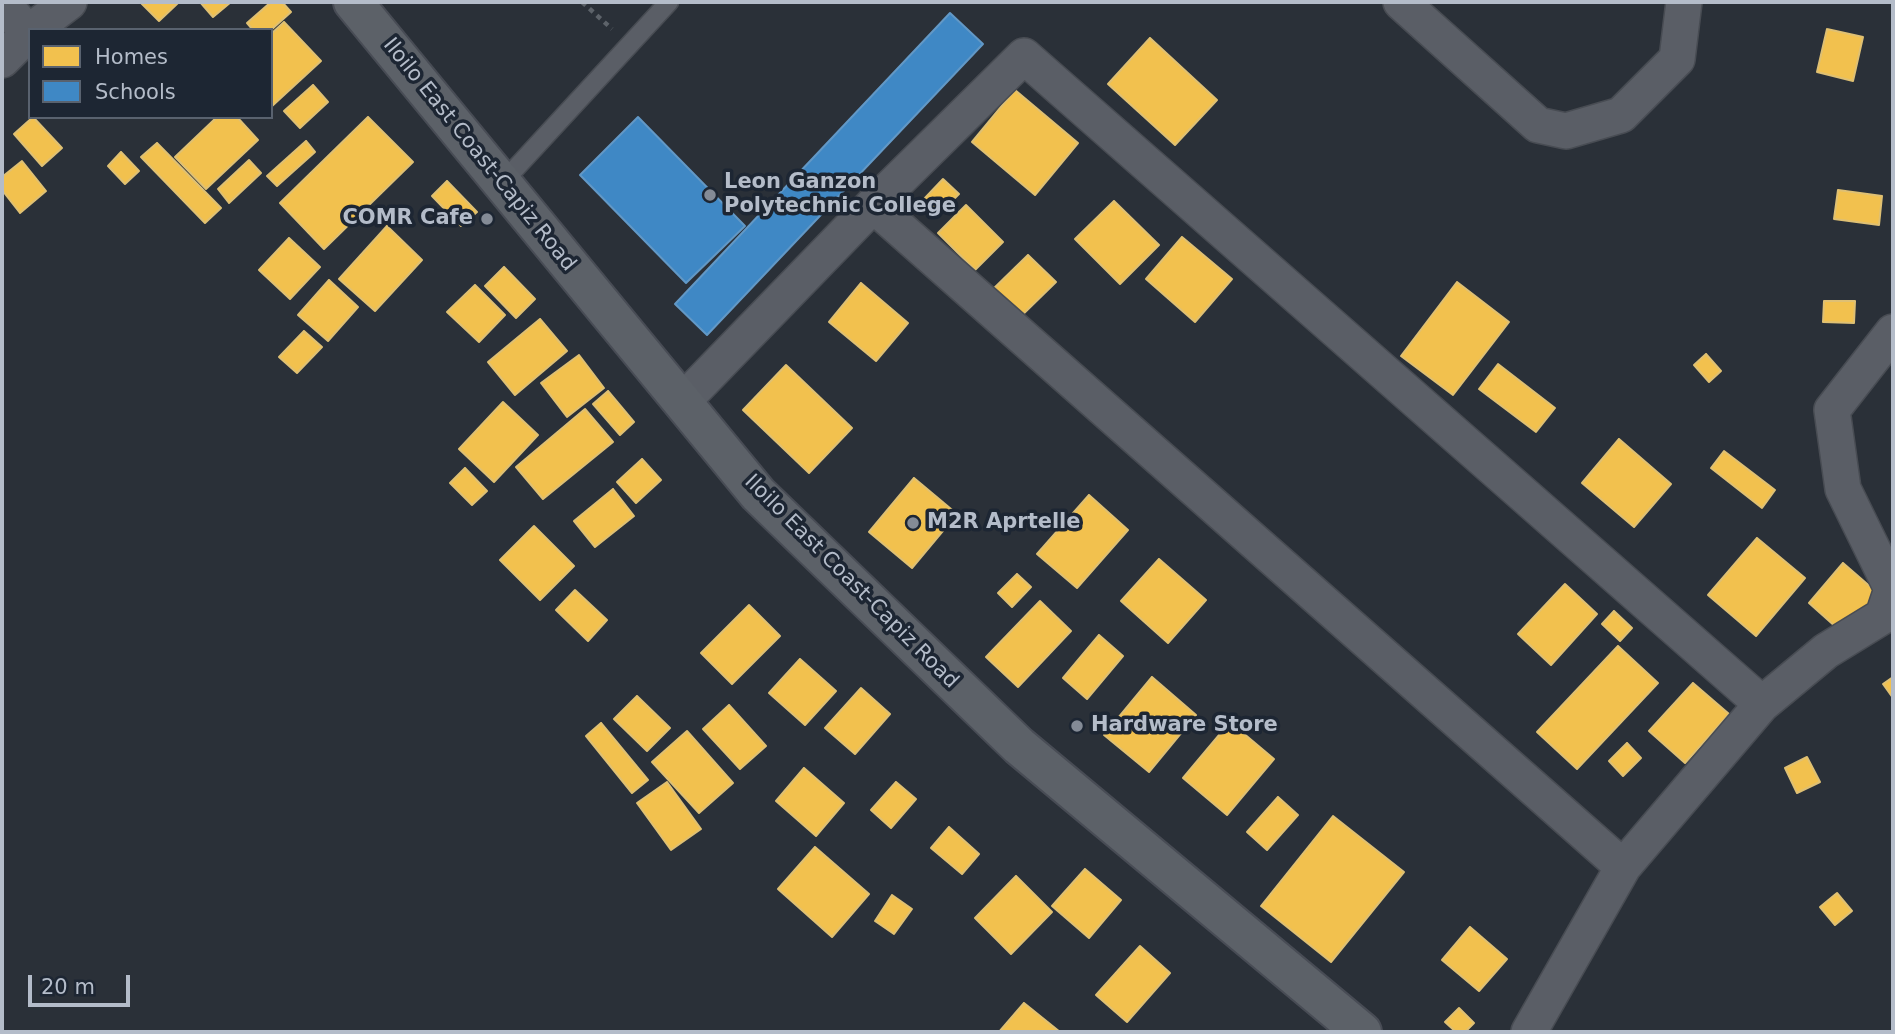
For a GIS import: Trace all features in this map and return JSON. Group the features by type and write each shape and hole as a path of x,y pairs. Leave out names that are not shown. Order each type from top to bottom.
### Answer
{"main road":[{"name":"Iloilo East Coast-Capiz Road","path":"359,4 502,183 758,494 1019,746 1362,1032"}],"street":[{"path":"2,2 28,29"},
{"path":"34,28 69,2"},
{"path":"1401,2 1538,125 1566,131 1621,115 1677,59 1684,2"},
{"path":"2,60 28,33"},
{"path":"682,402 873,205 1024,56 1762,704"},
{"path":"873,205 1623,867"},
{"path":"1529,1032 1623,867 1762,704 1826,651 1883,616 1892,589 1843,489 1832,411 1893,332"}],"lane":[{"path":"502,183 669,2"}],"path":[{"path":"582,2 629,44"}],"building: Homes":[{"path":"140,2 176,2 178,3 159,21"},
{"path":"200,2 231,2 213,17"},
{"path":"271,2 282,2 291,12 273,28 251,28 247,23"},
{"path":"284,22 321,61 273,105 273,32"},
{"path":"1827,29 1863,37 1853,81 1817,72"},
{"path":"1150,38 1217,100 1175,145 1108,84"},
{"path":"313,85 328,102 300,128 284,111"},
{"path":"1015,90 1078,143 1035,195 972,142"},
{"path":"368,117 413,162 324,249 280,203"},
{"path":"31,119 35,119 62,148 42,166 14,134"},
{"path":"215,119 239,119 258,140 206,189 175,157"},
{"path":"306,141 315,152 277,186 267,176"},
{"path":"157,143 221,208 205,223 141,157"},
{"path":"121,152 139,171 125,184 108,166"},
{"path":"249,160 261,173 229,203 218,189"},
{"path":"22,161 46,191 20,213 2,190 2,177"},
{"path":"943,179 959,194 939,214 924,199"},
{"path":"447,181 477,212 461,226 432,196"},
{"path":"1838,190 1882,196 1879,225 1834,219"},
{"path":"1114,201 1159,245 1120,284 1075,239"},
{"path":"966,205 1003,242 975,270 938,233"},
{"path":"387,226 422,260 375,311 339,279"},
{"path":"1182,237 1232,279 1195,322 1146,279"},
{"path":"289,238 320,267 290,299 259,270"},
{"path":"1028,255 1056,282 1015,322 988,294"},
{"path":"504,267 535,299 516,318 485,286"},
{"path":"329,280 358,307 328,341 298,315"},
{"path":"1457,282 1509,322 1453,395 1401,356"},
{"path":"861,283 908,323 876,361 829,322"},
{"path":"475,285 505,315 479,342 447,312"},
{"path":"1824,301 1855,301 1854,323 1823,322"},
{"path":"540,319 567,351 515,395 488,362"},
{"path":"304,331 322,347 297,373 279,357"},
{"path":"1706,354 1721,371 1709,382 1694,365"},
{"path":"579,355 604,388 567,417 541,383"},
{"path":"1498,364 1555,408 1536,432 1479,389"},
{"path":"786,365 852,428 809,473 743,410"},
{"path":"608,391 634,422 620,435 593,404"},
{"path":"503,402 538,435 494,482 459,449"},
{"path":"585,409 613,442 543,499 516,467"},
{"path":"1619,439 1671,484 1634,527 1582,483"},
{"path":"1724,451 1775,490 1762,508 1711,468"},
{"path":"642,459 661,480 636,503 617,482"},
{"path":"465,468 487,491 472,505 450,483"},
{"name":"M2R Aprtelle","path":"914,478 957,514 912,568 869,532"},
{"path":"613,489 634,516 595,547 574,521"},
{"path":"1089,495 1128,530 1077,588 1037,554"},
{"path":"534,526 574,566 540,600 500,560"},
{"path":"1757,538 1805,578 1756,636 1708,595"},
{"path":"1159,559 1206,600 1168,643 1121,601"},
{"path":"1843,563 1881,596 1846,636 1809,603"},
{"path":"1017,574 1031,587 1012,607 998,593"},
{"path":"1565,584 1597,614 1551,665 1518,634"},
{"path":"575,590 607,620 588,641 556,610"},
{"path":"1040,601 1071,631 1018,687 986,657"},
{"path":"749,605 780,636 732,684 701,653"},
{"path":"1614,611 1632,628 1620,641 1602,624"},
{"path":"1099,635 1123,656 1087,699 1063,678"},
{"path":"1618,646 1658,683 1577,769 1537,732"},
{"path":"800,659 836,691 805,725 769,693"},
{"path":"1152,677 1196,715 1149,772 1104,735"},
{"path":"1893,677 1893,698 1883,684"},
{"path":"1693,683 1729,714 1685,763 1649,731"},
{"path":"861,688 890,714 855,754 825,728"},
{"path":"637,696 670,728 647,751 614,719"},
{"path":"729,705 766,746 740,769 703,729"},
{"path":"1230,722 1274,759 1227,815 1183,778"},
{"path":"601,723 648,780 632,793 586,736"},
{"path":"687,731 733,783 699,813 652,762"},
{"path":"1627,743 1641,758 1623,776 1609,761"},
{"path":"1807,757 1820,782 1797,793 1785,768"},
{"path":"804,768 844,803 816,836 776,801"},
{"path":"667,782 701,829 671,850 637,803"},
{"path":"896,782 916,799 891,828 871,810"},
{"path":"1278,797 1298,815 1267,850 1247,832"},
{"path":"1333,816 1404,872 1331,962 1261,906"},
{"path":"949,827 979,854 962,874 931,848"},
{"path":"815,847 869,894 832,937 778,889"},
{"path":"1085,869 1121,900 1089,938 1052,906"},
{"path":"1016,876 1052,912 1011,954 975,918"},
{"path":"1837,893 1852,911 1835,925 1820,907"},
{"path":"892,895 912,909 894,934 875,921"},
{"path":"1470,927 1507,959 1479,991 1442,960"},
{"path":"1140,946 1170,973 1127,1022 1096,995"},
{"path":"1024,1003 1060,1032 999,1032"},
{"path":"1459,1008 1474,1023 1465,1032 1456,1032 1445,1022"}],"building: Schools":[{"path":"950,13 983,44 707,335 675,304"},
{"path":"638,117 745,226 686,283 580,175"}],"place":[{"name":"Leon Ganzon Polytechnic College","path":"710,195"},
{"name":"COMR Cafe","path":"487,219"},
{"name":"M2R Aprtelle","path":"913,523"},
{"name":"Hardware Store","path":"1077,726"}]}
